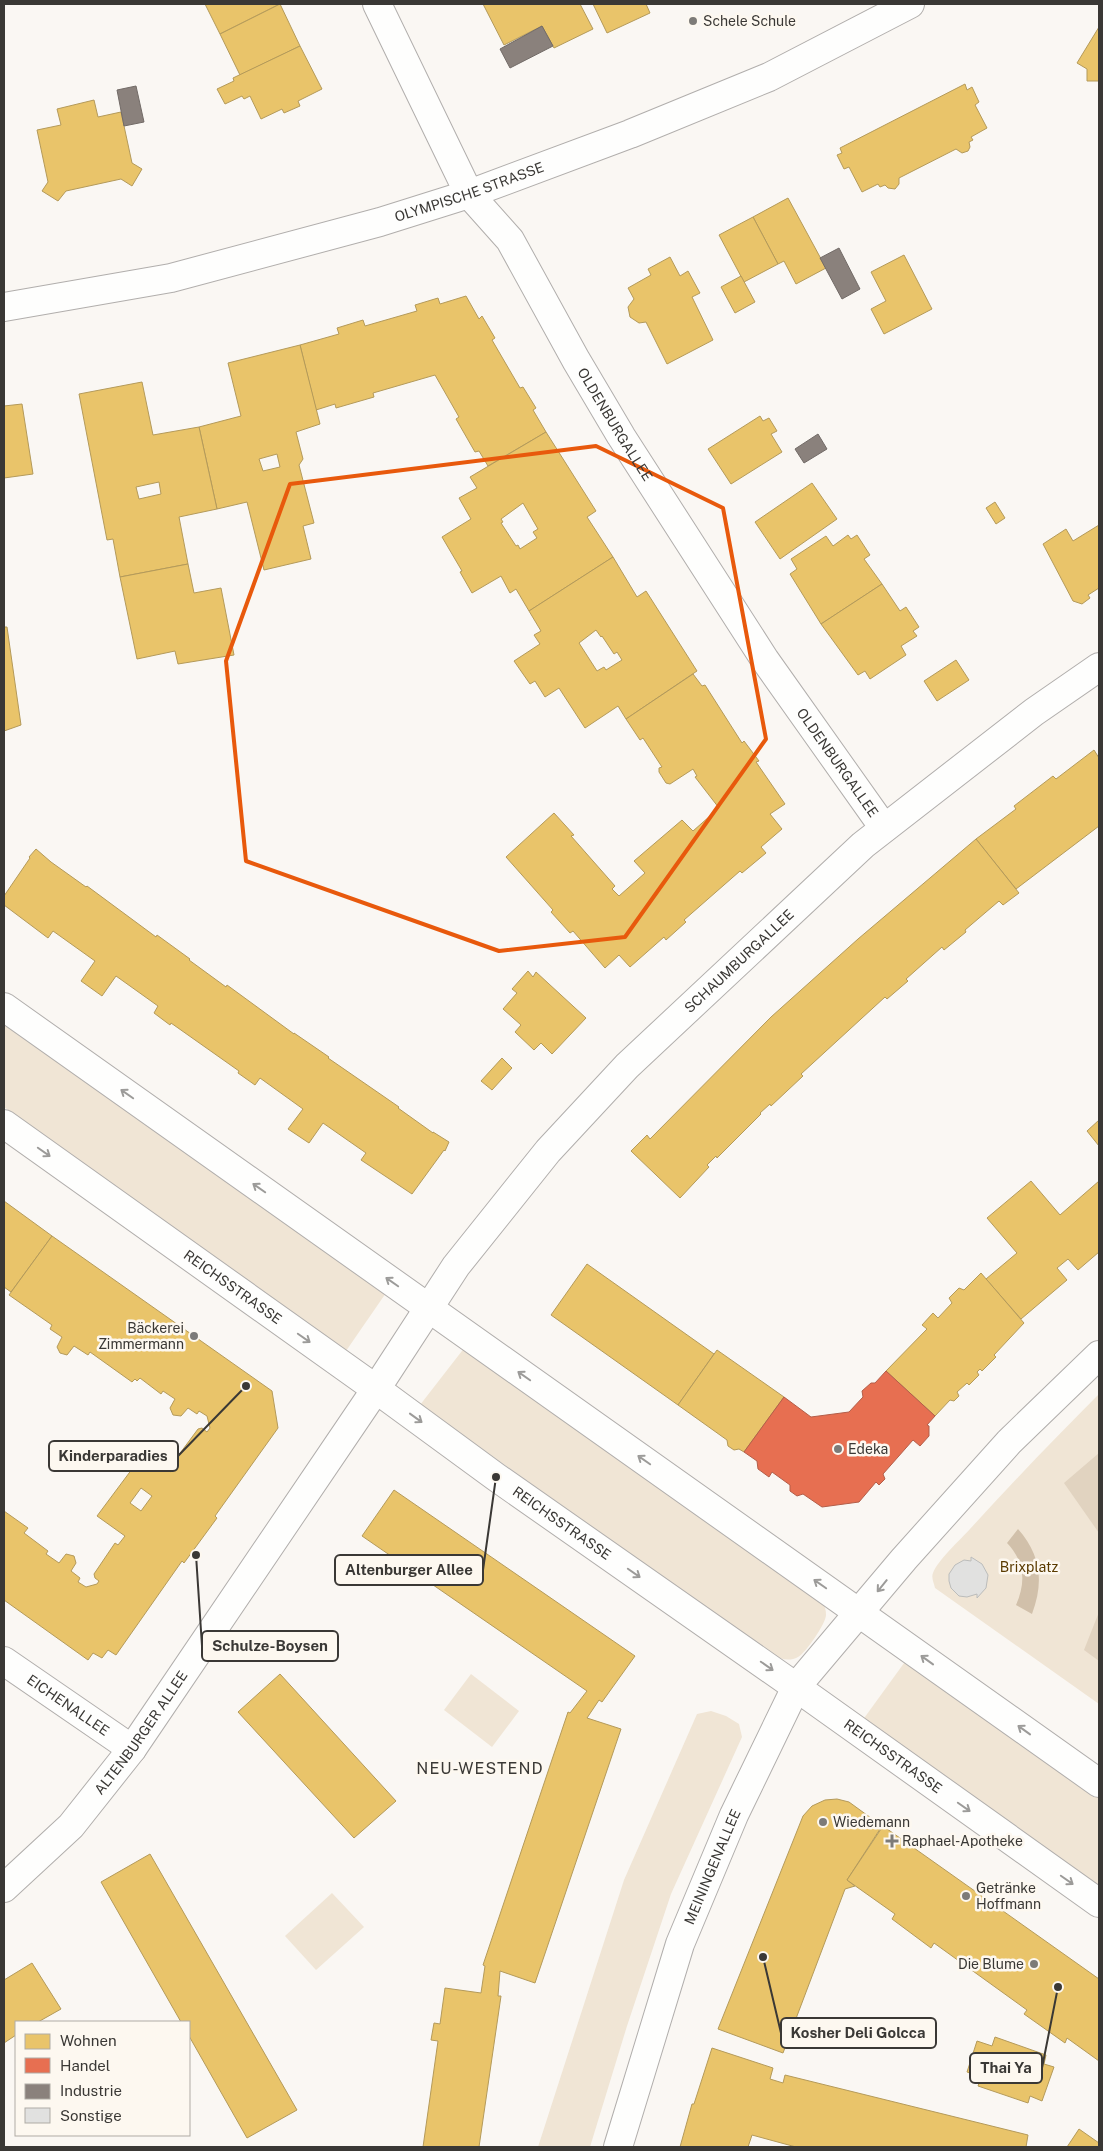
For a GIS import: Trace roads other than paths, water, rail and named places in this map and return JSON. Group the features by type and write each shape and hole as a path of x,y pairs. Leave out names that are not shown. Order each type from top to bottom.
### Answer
{"street":[{"name":"OLDENBURGALLEE","path":"377,4 469,194 510,240 576,360 621,436 765,660 884,828"},
{"name":"OLYMPISCHE STRASSE","path":"4,308 171,278 380,222 469,194 630,134 769,77 910,4"},
{"name":"SCHAUMBURGALLEE","path":"376,1389 456,1266 548,1151 626,1066 753,946 884,828 1034,712 1099,667"},
{"path":"4,1007 860,1612 1099,1784"},
{"name":"REICHSSTRASSE","path":"4,1124 376,1389 496,1477 796,1687 1099,1903"},
{"path":"860,1612 904,1559 1010,1442 1099,1355"},
{"name":"ALTENBURGER ALLEE","path":"4,1888 72,1826 132,1749 376,1389"},
{"name":"MEININGENALLEE","path":"618,2147 680,1944 734,1815 796,1687 860,1612"},
{"name":"EICHENALLEE","path":"4,1661 132,1749"}],"place":[{"name":"Schele Schule","path":"693,21"},
{"name":"Bäckerei Zimmermann","path":"194,1336"},
{"name":"Kinderparadies","path":"246,1386"},
{"name":"Edeka","path":"838,1449"},
{"name":"Altenburger Allee","path":"496,1477"},
{"name":"Schulze-Boysen","path":"196,1555"},
{"name":"Wiedemann","path":"823,1822"},
{"name":"Raphael-Apotheke","path":"892,1841"},
{"name":"Getränke Hoffmann","path":"966,1896"},
{"name":"Kosher Deli Golcca","path":"763,1957"},
{"name":"Die Blume","path":"1034,1964"},
{"name":"Thai Ya","path":"1058,1987"}],"district":[{"name":"NEU-WESTEND","path":"480,1768"}],"park label":[{"name":"Brixplatz","path":"1029,1567"}]}
